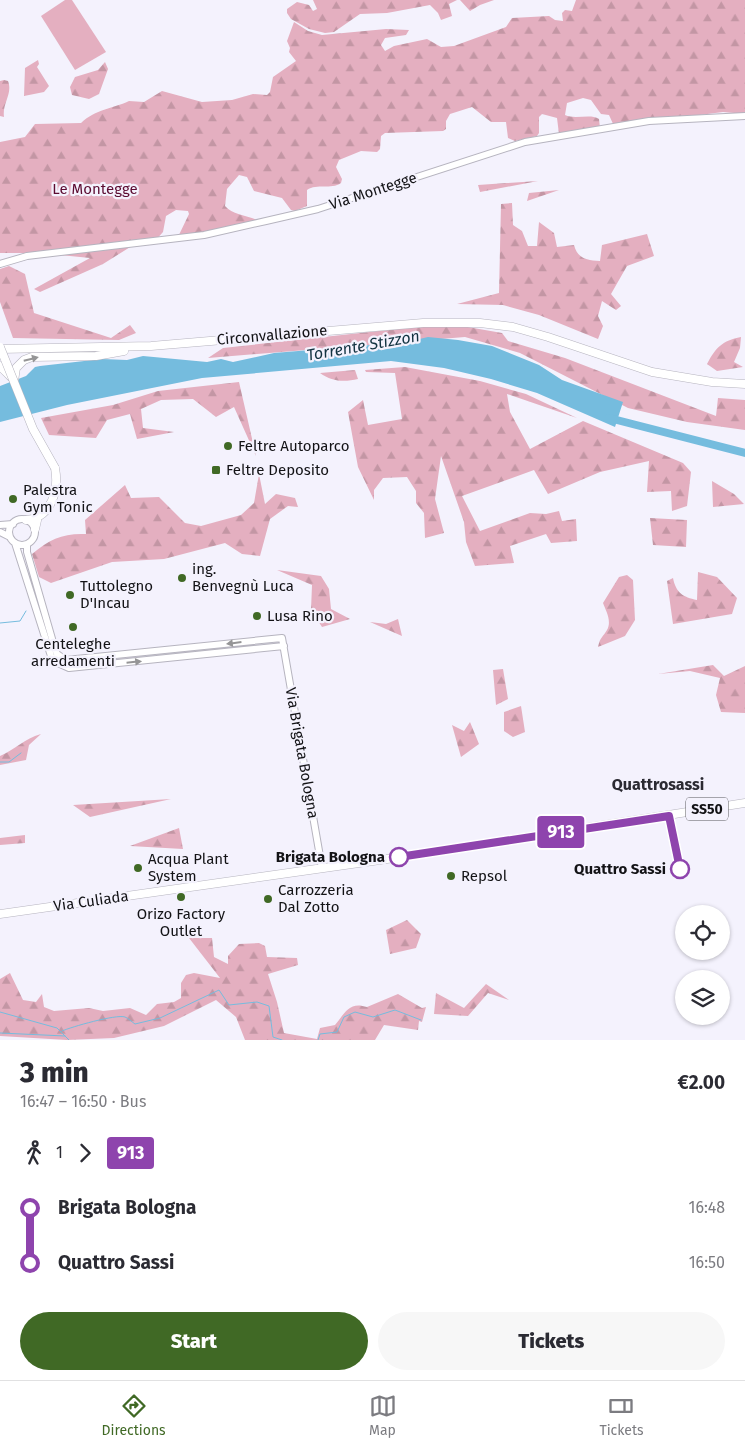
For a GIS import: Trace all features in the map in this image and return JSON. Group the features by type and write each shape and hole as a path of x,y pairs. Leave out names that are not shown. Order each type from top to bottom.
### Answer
{"main road":[{"name":"Circonvallazione","path":"0,348 151,346 423,323 480,323 513,327 548,336 652,372 712,382 745,384"},
{"path":"14,382 14,371 24,360 32,357 96,356 151,346"},
{"path":"0,348 32,429 55,468 56,492 51,503 35,519 26,520"},
{"path":"0,366 14,382"},
{"path":"34,529 40,515"},
{"name":"Via Culiada","path":"0,914 322,868 745,803"}],"street":[{"name":"Via Montegge","path":"0,264 27,256 204,235 275,219 318,209 525,142 650,121 745,116"},
{"path":"0,525 26,520 34,529 34,539 27,544 15,543"},
{"path":"10,537 13,524"},
{"path":"0,532 10,537 15,543 51,656 58,663 69,668 284,646"},
{"name":"Via Brigata Bologna","path":"27,544 27,552 57,654 66,660 282,638 322,868"}],"green space":[{"path":"65,0 72,0 106,52 75,70 41,16"},
{"path":"313,0 457,0 449,4 452,16 441,20 438,13 430,5 387,13 360,14 334,32 325,33 309,29 291,19 287,13 287,9 297,2 309,5 313,11 317,9"},
{"path":"460,0 494,0 470,11"},
{"name":"Le Montegge","path":"576,0 745,0 745,114 723,112 614,126 609,115 601,114 591,100 583,98 567,103 565,115 595,117 599,119 600,128 559,134 557,118 542,114 539,117 539,133 537,136 515,141 508,138 506,122 491,122 472,107 450,114 446,121 446,129 443,131 385,133 381,136 380,149 377,152 361,151 339,160 336,167 342,179 341,183 307,190 307,206 295,211 291,210 282,198 254,191 247,177 239,175 227,189 225,206 232,212 261,222 177,239 189,214 188,211 176,210 166,216 163,232 154,242 135,244 103,264 40,292 34,289 90,258 40,253 0,253 0,142 25,137 35,124 81,123 98,112 129,101 144,102 162,91 202,102 232,100 253,94 267,95 270,92 273,77 296,61 289,52 290,48 287,41 294,22 308,31 322,35 386,29 409,30 406,35 385,38 381,45 385,51 394,46 427,39 441,47 454,46 506,27 512,18 549,16 555,20 563,21 562,13 565,10 572,11"},
{"path":"38,60 39,64 37,67 49,86 44,92 24,96 25,68"},
{"path":"105,62 108,69 99,94 89,99 72,95 70,87 75,77 98,70"},
{"path":"0,81 8,81 9,90 4,107 4,117 0,116"},
{"path":"538,181 480,192 478,185"},
{"path":"559,190 527,201 529,193"},
{"path":"512,203 513,225 522,231 528,246 537,246 539,222 554,233 557,247 574,245 580,256 595,261 600,261 602,245 647,234 654,256 627,266 611,294 621,306 616,310 602,301 598,316 603,326 598,339 539,315 503,305 457,304 499,293 501,204"},
{"path":"9,266 25,274 34,313 111,338 130,325 136,333 119,340 13,338 0,302 0,269"},
{"path":"425,326 462,326 502,333 508,341 565,358 716,416 718,398 745,400 745,430 687,422 628,408 520,353 465,337 208,358 223,348"},
{"path":"741,337 740,348 734,362 743,367 717,371 707,364 713,353 720,346"},
{"path":"405,367 480,381 526,394 577,418 507,394 510,412 530,449 583,421 683,463 691,472 687,506 672,511 671,491 647,492 649,461 600,472 548,494 534,470 462,496 480,531 530,513 546,514 559,511 562,521 576,519 577,541 551,543 546,534 510,546 514,563 475,566 466,542 464,522 441,456 435,499 444,533 425,538 424,513 416,503 416,491 407,477 383,478 374,490 374,500 358,467 348,412 363,400 368,425 402,419 395,373 366,372 365,370"},
{"path":"355,370 358,379 348,381 334,380 320,373"},
{"path":"239,382 256,456 234,407 216,417 193,399 161,400 141,409 143,428 174,432 137,439 130,414 107,420 96,438 49,435 41,418 113,405 158,391"},
{"path":"259,474 265,504 276,494 295,498 298,507 288,506 270,519 260,556 242,554 225,543 164,559 112,562 51,583 39,577 32,554 57,538 86,534 85,520 125,485 131,498 159,497 185,523 201,526 241,515 254,503"},
{"path":"712,481 734,494 744,504 713,507"},
{"path":"650,518 687,520 686,547 653,545"},
{"path":"277,570 321,576 329,589 331,609 350,619 322,627 311,610 312,585"},
{"path":"698,572 717,577 737,598 732,614 673,624 667,581 673,578 681,594 697,600"},
{"path":"627,575 633,580 635,620 625,636 598,647 609,623 603,603 619,577"},
{"path":"398,619 402,636 370,622 386,624"},
{"path":"713,665 724,676 745,666 745,713 721,712 716,695 720,678 690,671 658,674"},
{"path":"503,669 508,699 496,705 493,670"},
{"path":"521,706 525,732 513,737 504,731 504,712"},
{"path":"470,722 479,744 461,757 452,725 464,731"},
{"path":"41,734 29,745 26,760 0,765 0,756"},
{"path":"171,799 90,817 73,805"},
{"path":"179,828 183,849 130,846"},
{"path":"25,835 25,843 0,845 0,838"},
{"path":"407,920 421,934 416,948 390,954 386,930"},
{"path":"189,938 212,938 214,957 228,964 228,956 239,944 259,943 265,946 267,957 297,958 298,965 268,974 284,1033 317,1039 320,1028 335,1025 348,1009 356,1006 367,1007 398,994 422,1008 426,1007 422,1022 419,1021 418,1030 384,1025 375,1040 245,1040 236,1017 216,1000 164,1026 114,1038 67,1040 0,1036 0,979 10,973 23,1000 36,1002 42,994 44,1007 54,1011 89,1008 103,1011 130,1008 146,1015 157,1004 174,1002 181,998 181,983 186,975 194,973 220,978"},
{"path":"486,984 509,1000 488,993 468,1016 434,1014 436,993 464,1008"}],"water":[{"path":"428,337 492,346 539,365 562,380 623,402 615,427 537,393 491,379 444,368 391,361 202,378 67,405 0,422 0,386 26,376 35,367 40,366 102,359 127,360 143,356 207,362 221,359 233,362 274,353 407,342"}],"waterway":[{"name":"Torrente Stizzon","path":"609,418 745,453"},
{"path":"0,623 20,621 26,611"},
{"path":"0,762 9,762 21,753"},
{"path":"62,1031 113,1017 125,1017 135,1024 160,1018 219,990 229,1005 257,1002 269,1006 273,1037 282,1040"},
{"path":"318,1040 320,1034 337,1032 344,1017 355,1012 373,1017 395,1010 421,1020"},
{"path":"0,1012 57,1028 69,1040"},
{"path":"0,1033 65,1036"}],"bus line":[{"name":"913","path":"399,857 669,816 680,869"}],"place":[{"name":"Feltre Autoparco","path":"228,446"},
{"name":"Feltre Deposito","path":"216,470"},
{"name":"Palestra Gym Tonic","path":"13,499"},
{"name":"ing. Benvegnù Luca","path":"182,578"},
{"name":"Tuttolegno D'Incau","path":"70,595"},
{"name":"Lusa Rino","path":"257,616"},
{"name":"Centeleghe arredamenti","path":"73,627"},
{"name":"Brigata Bologna","path":"399,857"},
{"name":"Acqua Plant System","path":"138,868"},
{"name":"Quattro Sassi","path":"680,869"},
{"name":"Repsol","path":"451,876"},
{"name":"Orizo Factory Outlet","path":"181,897"},
{"name":"Carrozzeria Dal Zotto","path":"268,899"}],"district":[{"name":"Quattrosassi","path":"658,784"}]}
